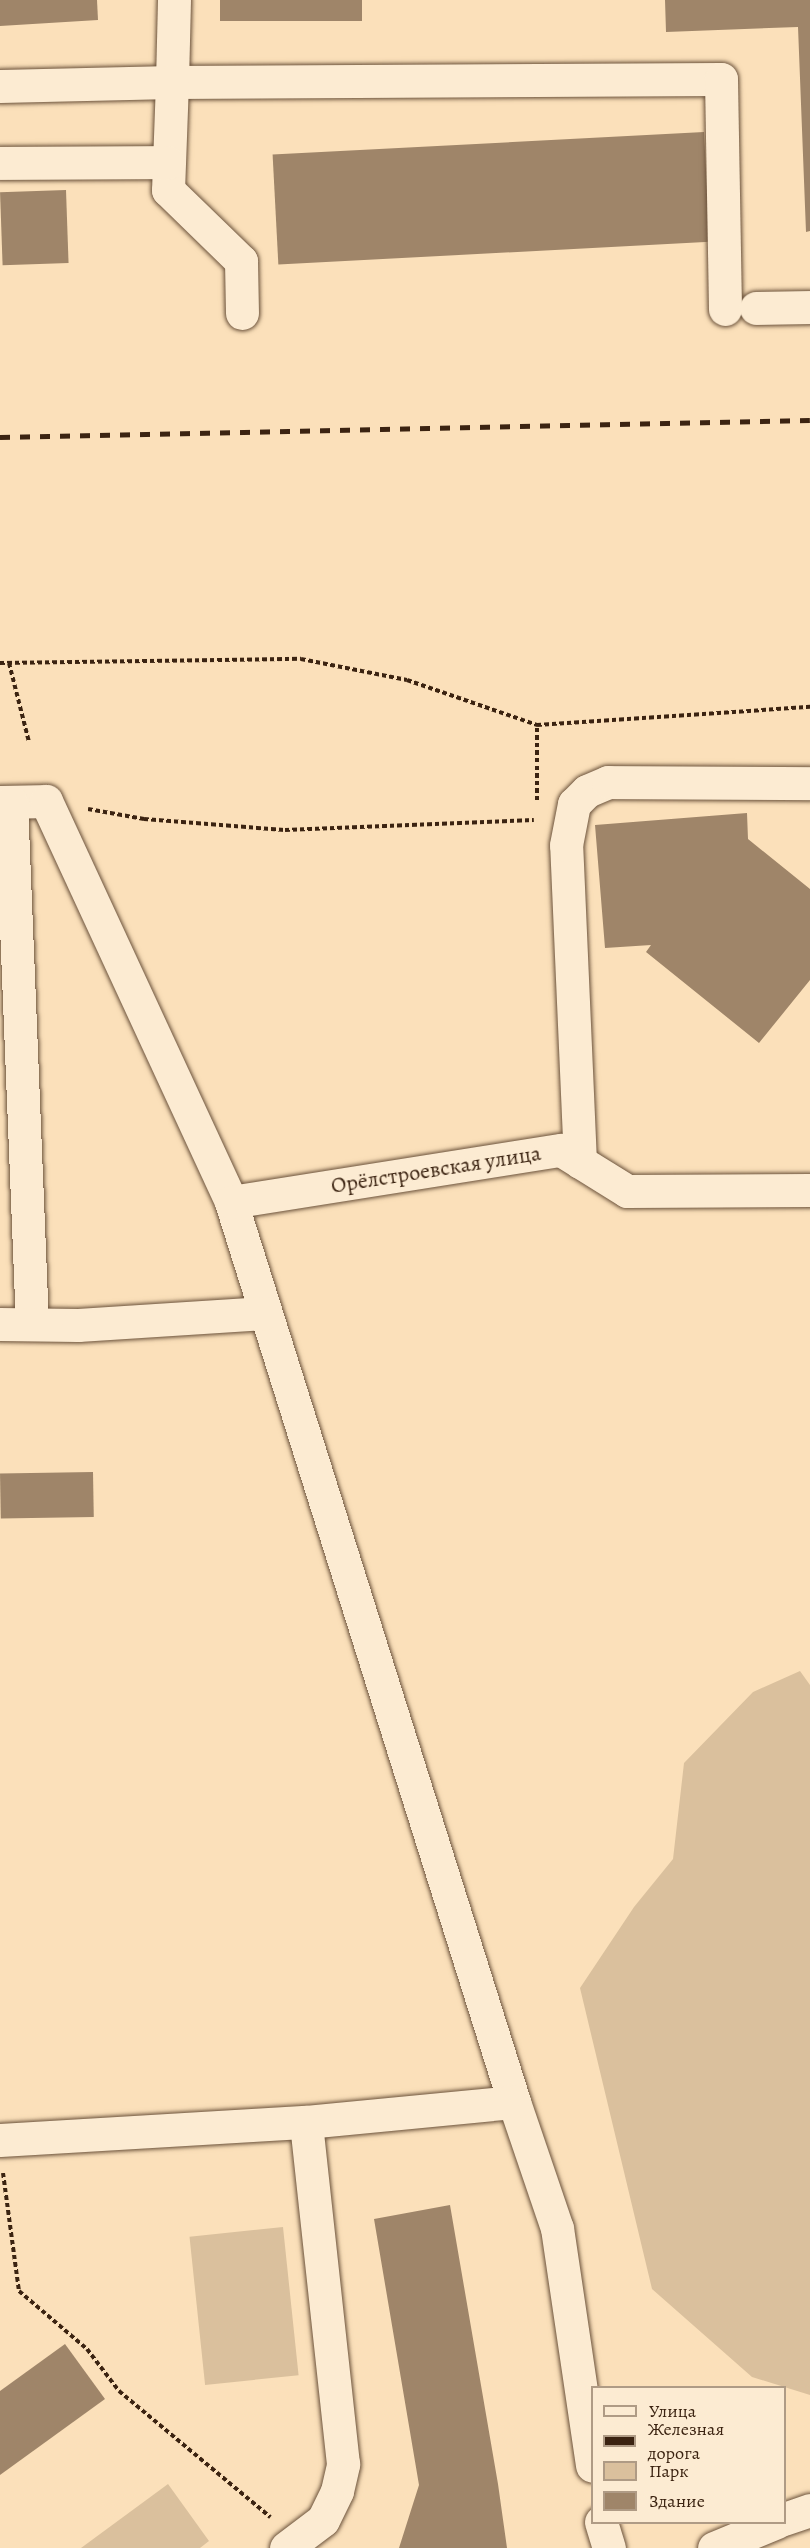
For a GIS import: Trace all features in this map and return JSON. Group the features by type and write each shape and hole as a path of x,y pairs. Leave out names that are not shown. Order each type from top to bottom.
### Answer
{"street":[{"path":"174,0 168,190 241,261 242,313"},
{"path":"0,86 172,82 721,79 741,308 810,307"},
{"path":"0,163 168,162"},
{"path":"580,1162 566,845 574,804 587,791 608,782 810,783"},
{"path":"32,1324 5,802 45,801 231,1202 514,2102 557,2228 591,2457"},
{"name":"Орёлстроевская улица","path":"231,1202 561,1150 627,1191 810,1190"},
{"path":"0,1324 265,1313"},
{"path":"1,2150 514,2102"},
{"path":"291,2544 323,2520 337,2491 343,2464 306,2122"},
{"path":"786,2518 810,2510"},
{"path":"601,2524 609,2548"},
{"path":"714,2548 774,2524"}],"path":[{"path":"0,663 301,659 407,680 537,725 810,707"},
{"path":"9,663 30,742"},
{"path":"45,801 144,819 285,830 537,819 537,725"},
{"path":"1,2150 19,2291 87,2349 119,2391 291,2544"}],"green space":[{"path":"800,1671 810,1685 810,2395 752,2377 652,2289 580,1988 634,1907 673,1859 684,1763 753,1692"},
{"path":"283,2227 299,2375 205,2385 190,2237"},
{"path":"168,2484 209,2541 200,2548 81,2548"}],"building":[{"path":"0,0 97,0 98,20 0,26"},
{"path":"220,0 362,0 362,21 220,21"},
{"path":"665,0 810,0 810,231 806,232 798,27 666,32"},
{"path":"704,132 710,242 278,264 273,155"},
{"path":"66,190 69,263 3,265 0,192"},
{"path":"747,813 748,839 810,889 810,980 759,1043 646,952 651,945 605,948 595,825"},
{"path":"93,1472 94,1517 1,1519 0,1474"},
{"path":"450,2205 507,2548 399,2548 419,2485 374,2219"},
{"path":"65,2344 105,2399 0,2475 0,2391"}],"railway":[{"path":"0,437 810,420"}]}
